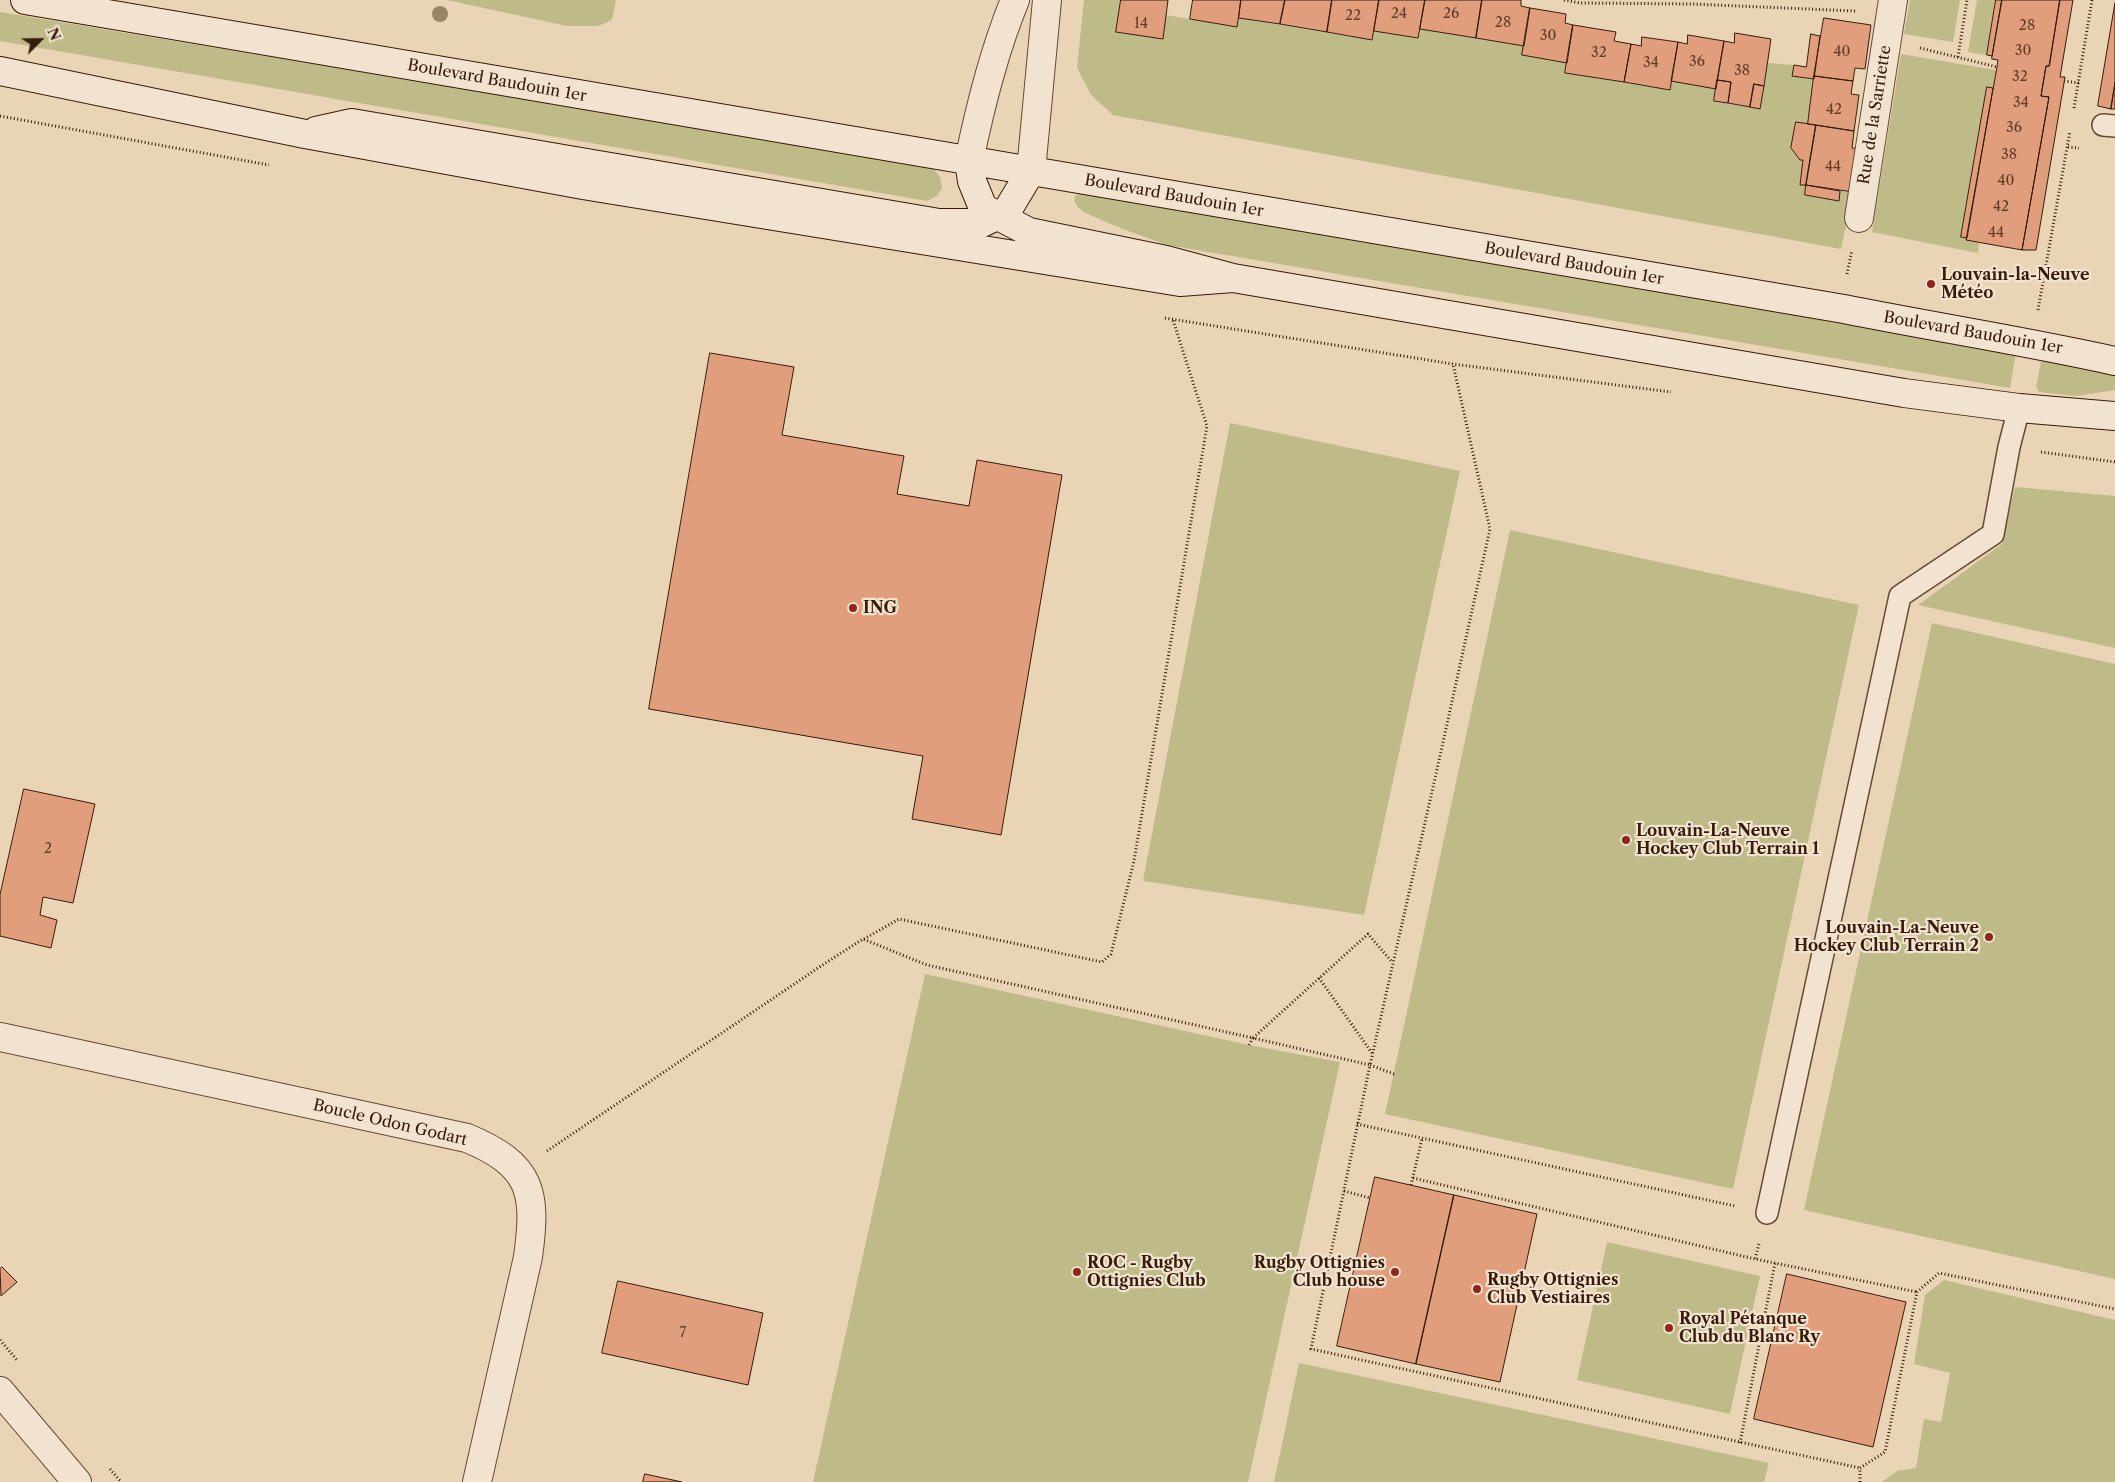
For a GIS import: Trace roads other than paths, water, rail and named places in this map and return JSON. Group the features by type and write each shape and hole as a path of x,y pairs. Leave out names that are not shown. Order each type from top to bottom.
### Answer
{"main road":[{"name":"Boulevard Baudouin 1er","path":"25,0 1844,309 1984,337 2032,343 2115,361"},
{"path":"1015,0 999,44 976,126 969,161 972,181 983,208 1030,232 1166,260 1232,278 1904,393 2020,408 2115,416"},
{"path":"305,134 352,123 939,223 982,223 1007,211 1032,171 1047,0"},
{"name":"Rue de la Sarriette","path":"1859,218 1892,6"},
{"path":"0,71 305,134 583,185 1180,282 1232,278"},
{"name":"Boucle Odon Godart","path":"0,1037 467,1138 488,1147 517,1170 526,1182 531,1197 532,1224 528,1257 477,1482"},
{"path":"0,1391 77,1482"}],"lane":[{"path":"1767,1213 1900,596 1993,534 2010,447 2020,408"}],"place":[{"name":"Louvain-la-Neuve Météo","path":"1931,284"},
{"name":"ING","path":"853,608"},
{"name":"Louvain-La-Neuve Hockey Club Terrain 1","path":"1626,840"},
{"name":"Louvain-La-Neuve Hockey Club Terrain 2","path":"1989,937"},
{"name":"ROC - Rugby Ottignies Club","path":"1077,1272"},
{"name":"Rugby Ottignies Club house","path":"1395,1272"},
{"name":"Rugby Ottignies Club Vestiaires","path":"1477,1289"},
{"name":"Royal Pétanque Club du Blanc Ry","path":"1669,1328"}]}
